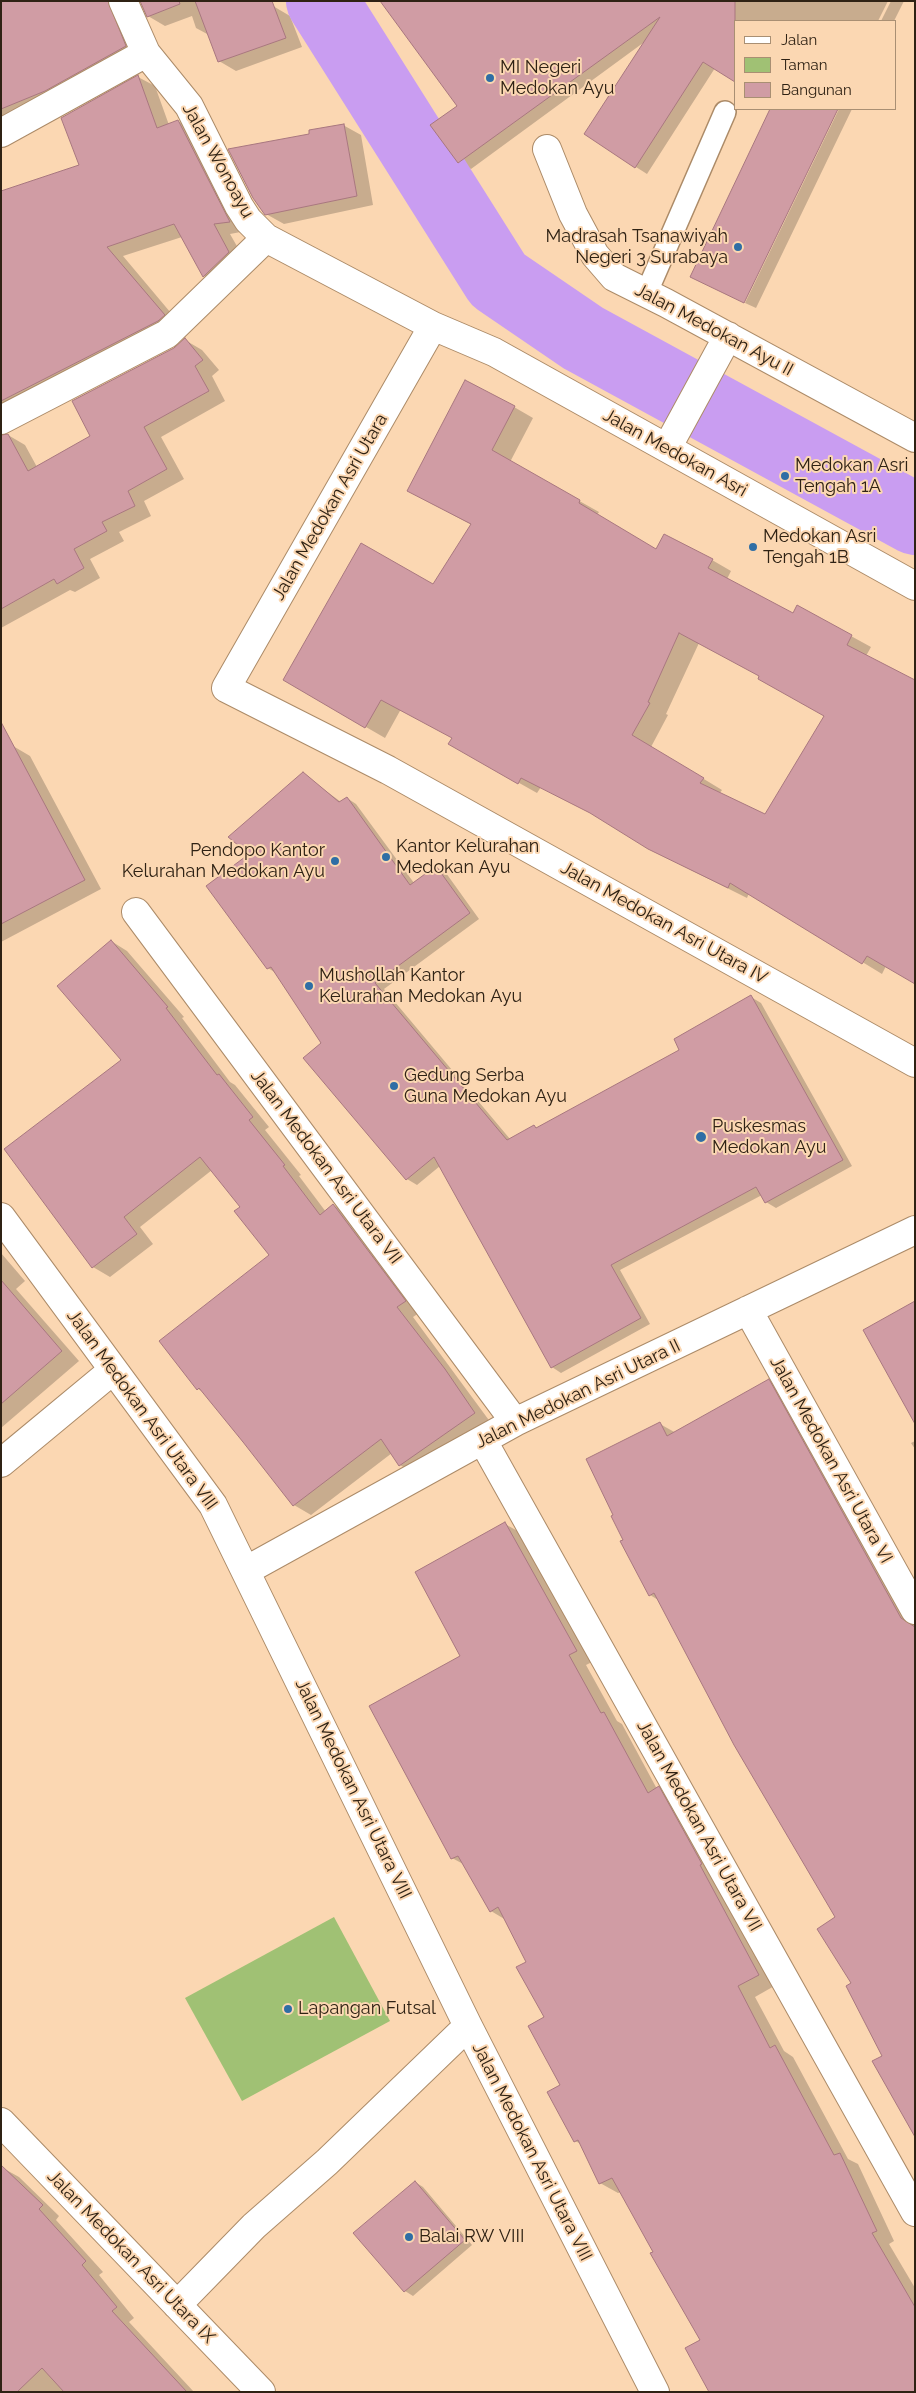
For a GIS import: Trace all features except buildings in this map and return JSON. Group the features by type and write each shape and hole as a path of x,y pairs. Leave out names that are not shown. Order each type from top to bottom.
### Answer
{"street":[{"name":"Jalan Wonoayu","path":"123,1 146,54 188,106 248,220 266,238 433,326"},
{"path":"1,133 146,54"},
{"name":"Jalan Medokan Ayu II","path":"547,149 573,214 595,255 614,278 646,294 722,347 915,438"},
{"path":"1,420 167,334 266,238"},
{"name":"Jalan Medokan Asri","path":"433,326 494,352 671,438 915,586"},
{"name":"Jalan Medokan Asri Utara","path":"226,688 433,326"},
{"path":"671,438 722,347"},
{"name":"Jalan Medokan Asri Utara IV","path":"226,688 388,770 915,1063"},
{"name":"Jalan Medokan Asri Utara VII","path":"136,912 515,1422"},
{"name":"Jalan Medokan Asri Utara VIII","path":"1,1217 112,1371 213,1505 247,1570 468,2026 655,2392"},
{"name":"Jalan Medokan Asri Utara II","path":"247,1570 515,1422 915,1230"},
{"name":"Jalan Medokan Asri Utara VI","path":"748,1310 915,1610"},
{"path":"1,1463 112,1371"},
{"name":"Jalan Medokan Asri Utara VII","path":"482,1440 915,2212"},
{"path":"177,2305 254,2226 327,2162 468,2026"},
{"name":"Jalan Medokan Asri Utara IX","path":"1,2122 261,2392"}],"lane":[{"path":"646,294 725,112"}],"green space":[{"name":"Lapangan Futsal","path":"334,1917 390,2021 242,2101 185,1998"}],"waterway":[{"path":"322,1 498,280 583,338 915,519"}],"place":[{"name":"MI Negeri Medokan Ayu","path":"490,78"},
{"name":"Madrasah Tsanawiyah Negeri 3 Surabaya","path":"738,247"},
{"name":"Medokan Asri Tengah 1A","path":"785,476"},
{"name":"Medokan Asri Tengah 1B","path":"753,547"},
{"name":"Kantor Kelurahan Medokan Ayu","path":"386,857"},
{"name":"Pendopo Kantor Kelurahan Medokan Ayu","path":"335,861"},
{"name":"Mushollah Kantor Kelurahan Medokan Ayu","path":"309,986"},
{"name":"Gedung Serba Guna Medokan Ayu","path":"394,1086"},
{"name":"Puskesmas Medokan Ayu","path":"701,1137"},
{"name":"Lapangan Futsal","path":"288,2009"},
{"name":"Balai RW VIII","path":"409,2237"}]}
